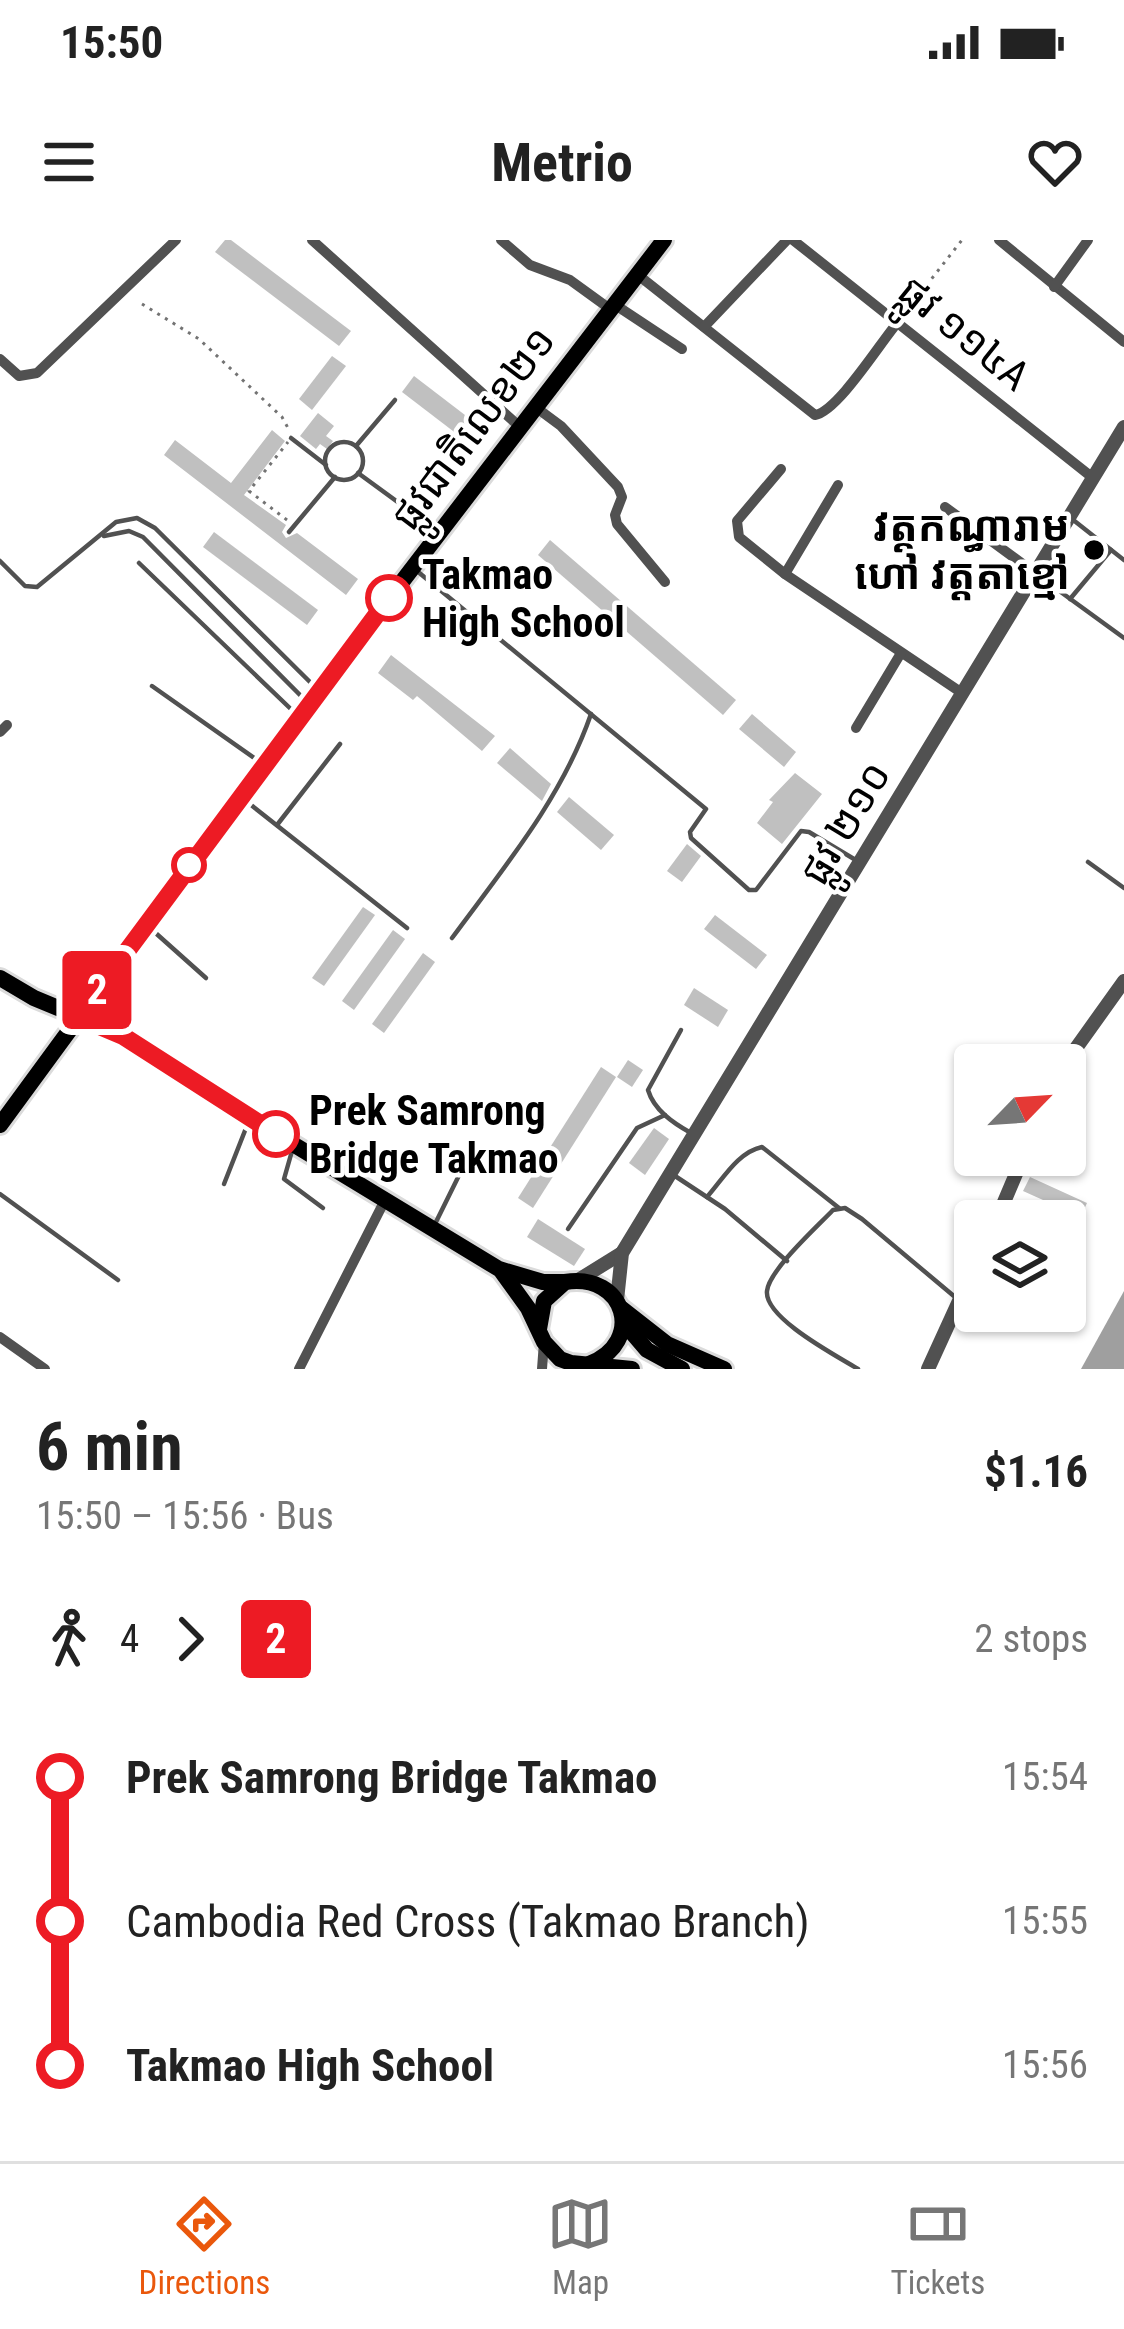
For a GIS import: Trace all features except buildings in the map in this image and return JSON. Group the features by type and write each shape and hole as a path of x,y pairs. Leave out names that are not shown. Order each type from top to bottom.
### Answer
{"main road":[{"name":"ផ្លូវជាតិលេខ២១","path":"2,1116 534,406 664,240"},
{"path":"0,978 123,1036 499,1269 542,1282 573,1281 607,1289 647,1350 682,1369"},
{"path":"499,1269 560,1359 632,1369"},
{"path":"541,1336 544,1301 573,1281"},
{"path":"587,1364 617,1344 620,1310"},
{"path":"620,1310 668,1344 724,1369"},
{"path":"587,1364 662,1360"}],"street":[{"path":"0,359 19,376 37,373 176,240"},
{"path":"312,240 520,427"},
{"path":"501,240 530,265 570,280 682,349"},
{"path":"704,327 790,240"},
{"name":"ផ្លូវ ១១៤A","path":"790,240 1093,478"},
{"path":"999,240 1124,342"},
{"path":"1054,287 1088,240"},
{"path":"638,275 820,416 898,322"},
{"path":"534,406 561,426 619,487 617,524 665,582"},
{"name":"ផ្លូវ ២១០","path":"573,1281 622,1253 1124,428"},
{"path":"782,469 737,521 739,537 785,574 962,693"},
{"path":"785,574 838,485"},
{"path":"945,507 1035,573"},
{"path":"856,728 902,652"},
{"path":"1079,1044 1124,982"},
{"path":"299,1369 385,1200"},
{"name":"ផ្លូវ ២១០","path":"620,1310 622,1253"},
{"path":"928,1369 954,1311"},
{"path":"541,1336 542,1369"},
{"path":"1,1339 44,1369"}],"lane":[{"path":"356,446 395,400"},
{"path":"291,438 343,480 358,473 363,459 356,446 341,442 328,450 326,465"},
{"path":"358,473 441,533"},
{"path":"291,528 334,477"},
{"path":"1070,517 1124,560"},
{"path":"0,561 25,586 37,587 116,522 130,518 155,528 309,704"},
{"path":"98,537 129,531 143,537 309,704"},
{"path":"1070,599 1111,550"},
{"path":"139,563 309,704"},
{"path":"413,567 706,808 690,835 749,890 756,890 800,831 860,863"},
{"path":"1035,573 1124,638"},
{"path":"152,686 263,765"},
{"path":"452,938 548,806 575,760 591,714"},
{"path":"277,825 340,744"},
{"path":"240,796 406,928"},
{"path":"1088,862 1124,887"},
{"path":"146,924 206,978"},
{"path":"681,1030 648,1090 651,1101 665,1115 694,1135"},
{"path":"568,1228 637,1128 665,1115"},
{"path":"224,1184 251,1118"},
{"path":"295,1145 284,1179 323,1208"},
{"path":"707,1197 739,1160 762,1147 839,1208 862,1219 954,1296"},
{"path":"432,1228 472,1149"},
{"path":"671,1173 787,1261"},
{"path":"0,1193 118,1280"},
{"path":"839,1208 773,1276 766,1292 771,1307 802,1334 858,1369"}],"path":[{"path":"898,322 962,240"},
{"path":"142,304 214,352 282,417 291,438 249,491 291,528"}],"shaded area":[{"path":"1124,1291 1124,1369 1081,1369"}],"bus line":[{"name":"2","path":"276,1134 123,1036 78,1017 389,598"}],"place":[{"name":"វត្តកណ្ធារាម ហៅ វត្តតាខ្មៅ","path":"1094,550"},
{"name":"Takmao High School","path":"389,598"},
{"name":"Prek Samrong Bridge Takmao","path":"276,1134"}]}
